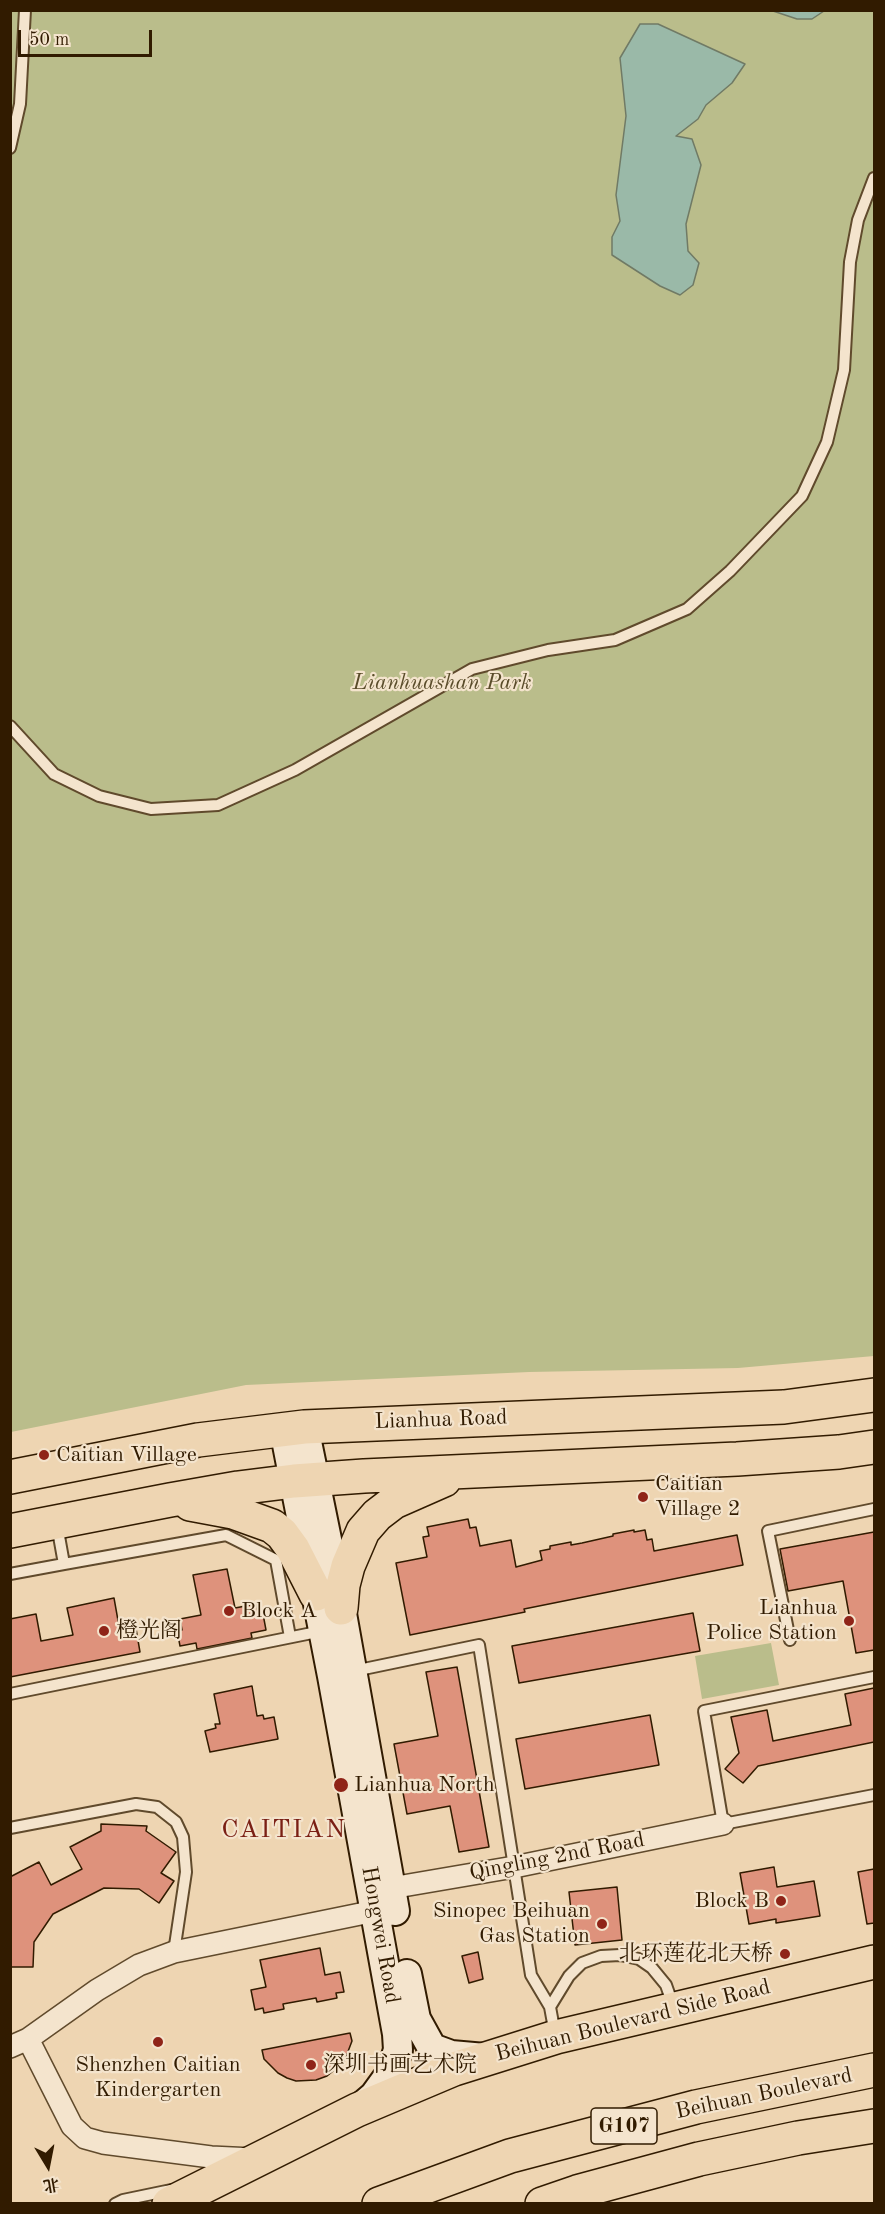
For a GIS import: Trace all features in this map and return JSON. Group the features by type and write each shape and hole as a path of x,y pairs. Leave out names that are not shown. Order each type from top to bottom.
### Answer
{"main road":[{"name":"Lianhua Road","path":"10,1477 198,1440 294,1428 784,1407 874,1395"},
{"path":"10,1531 238,1488 304,1480 737,1459 839,1452 874,1447"},
{"path":"170,1500 233,1512 272,1526 282,1534 293,1549 327,1611 343,1585 348,1566 363,1531 370,1523 394,1502 463,1472"},
{"name":"Beihuan Boulevard Side Road","path":"169,2204 357,2110 430,2078 487,2058 553,2022 675,2008 874,1962"},
{"name":"Beihuan Boulevard","path":"379,2204 522,2153 696,2107 874,2070"},
{"name":"G107","path":"542,2204 699,2159 798,2138 874,2126"}],"street":[{"name":"Hongwei Road","path":"294,1428 327,1611 391,1888 416,2019 427,2043 432,2048 451,2055 487,2058"},
{"name":"Hongwei Road","path":"342,1673 375,1911 398,2050 394,2065 384,2084 357,2110"},
{"name":"Qingling 2nd Road","path":"391,1888 514,1867 723,1824"},
{"path":"256,2159 211,2157 103,2143 85,2138 72,2126 19,2043 97,1990 140,1965 174,1952 375,1911"}],"lane":[{"path":"10,148 20,104 25,10"},
{"path":"10,726 54,774 99,796 151,809 218,805 295,770 472,669 548,650 615,640 687,609 730,571 802,496 827,442 844,370 850,262 858,220 874,178"},
{"path":"790,1640 768,1530 874,1509"},
{"path":"56,1522 64,1564"},
{"path":"10,1574 226,1535 276,1560 290,1638"},
{"path":"10,1694 290,1638 327,1611"},
{"path":"342,1673 479,1645 531,1975 553,2022"},
{"path":"874,1677 704,1711 723,1824 874,1795"},
{"path":"10,1828 136,1804 157,1807 176,1822 183,1837 186,1872 174,1952"},
{"path":"553,2022 569,1976 582,1963 601,1956 620,1955 639,1959 652,1968 666,1985 675,2008"},
{"path":"115,2204 123,2200 210,2182"}],"green space":[{"name":"Lianhuashan Park","path":"11,11 874,11 874,1356 738,1368 529,1372 246,1385 11,1432"},
{"path":"771,1643 779,1685 702,1699 695,1656"}],"shaded area":[{"path":"773,11 824,11 812,19 797,19"},
{"path":"640,24 658,24 745,64 732,83 706,105 698,119 676,136 692,139 701,165 686,224 688,251 699,263 693,285 680,295 660,286 612,255 612,237 620,221 616,195 626,116 620,58"}],"building":[{"path":"468,1519 470,1528 476,1527 480,1546 511,1540 516,1567 542,1560 540,1551 550,1549 550,1546 571,1542 571,1545 582,1543 634,1530 634,1532 645,1530 647,1540 652,1539 654,1551 737,1535 743,1565 524,1609 525,1612 410,1635 396,1563 427,1557 423,1537 429,1536 427,1527"},
{"path":"874,1532 874,1650 856,1653 843,1581 788,1591 780,1549"},
{"name":"Block A","path":"227,1569 235,1608 256,1604 258,1615 263,1614 266,1630 251,1633 252,1638 197,1649 196,1643 180,1646 177,1630 182,1630 180,1619 201,1615 193,1575"},
{"name":"橙光阁","path":"114,1598 119,1626 135,1623 140,1652 10,1677 10,1619 36,1614 41,1641 73,1635 67,1608"},
{"path":"693,1613 700,1651 519,1683 512,1646"},
{"path":"457,1667 489,1847 459,1852 450,1806 407,1814 394,1744 438,1736 426,1672"},
{"path":"252,1686 257,1716 263,1715 264,1719 274,1717 278,1739 210,1752 205,1731 216,1728 215,1724 220,1724 214,1694"},
{"path":"874,1688 874,1742 758,1766 743,1783 725,1769 739,1753 731,1717 767,1710 773,1741 851,1725 845,1694"},
{"path":"650,1715 659,1765 525,1789 516,1739"},
{"path":"101,1824 147,1826 146,1831 176,1852 161,1873 174,1881 159,1903 139,1889 104,1888 53,1914 34,1942 33,1967 10,1967 10,1877 39,1862 51,1885 82,1869 70,1847 101,1831"},
{"name":"Block B","path":"774,1867 777,1887 814,1881 820,1916 776,1923 776,1919 749,1924 740,1873"},
{"path":"874,1869 874,1923 867,1924 858,1872"},
{"path":"617,1887 622,1940 575,1945 569,1892"},
{"path":"320,1948 325,1975 340,1972 344,1992 336,1993 337,1998 317,2002 316,1998 283,2004 284,2009 264,2013 263,2008 255,2010 251,1990 266,1987 260,1960"},
{"path":"478,1952 483,1979 469,1983 462,1956"},
{"path":"350,2033 352,2041 344,2062 327,2076 316,2080 296,2081 287,2078 278,2073 264,2059 262,2050"}],"place":[{"name":"Caitian Village","path":"44,1455"},
{"name":"Caitian Village 2","path":"643,1497"},
{"name":"Block A","path":"229,1611"},
{"name":"Lianhua Police Station","path":"849,1621"},
{"name":"橙光阁","path":"104,1631"},
{"name":"Lianhua North","path":"341,1785"},
{"name":"Block B","path":"781,1901"},
{"name":"Sinopec Beihuan Gas Station","path":"602,1924"},
{"name":"北环莲花北天桥","path":"785,1954"},
{"name":"Shenzhen Caitian Kindergarten","path":"158,2042"},
{"name":"深圳书画艺术院","path":"311,2065"}],"district":[{"name":"CAITIAN","path":"284,1830"}]}
